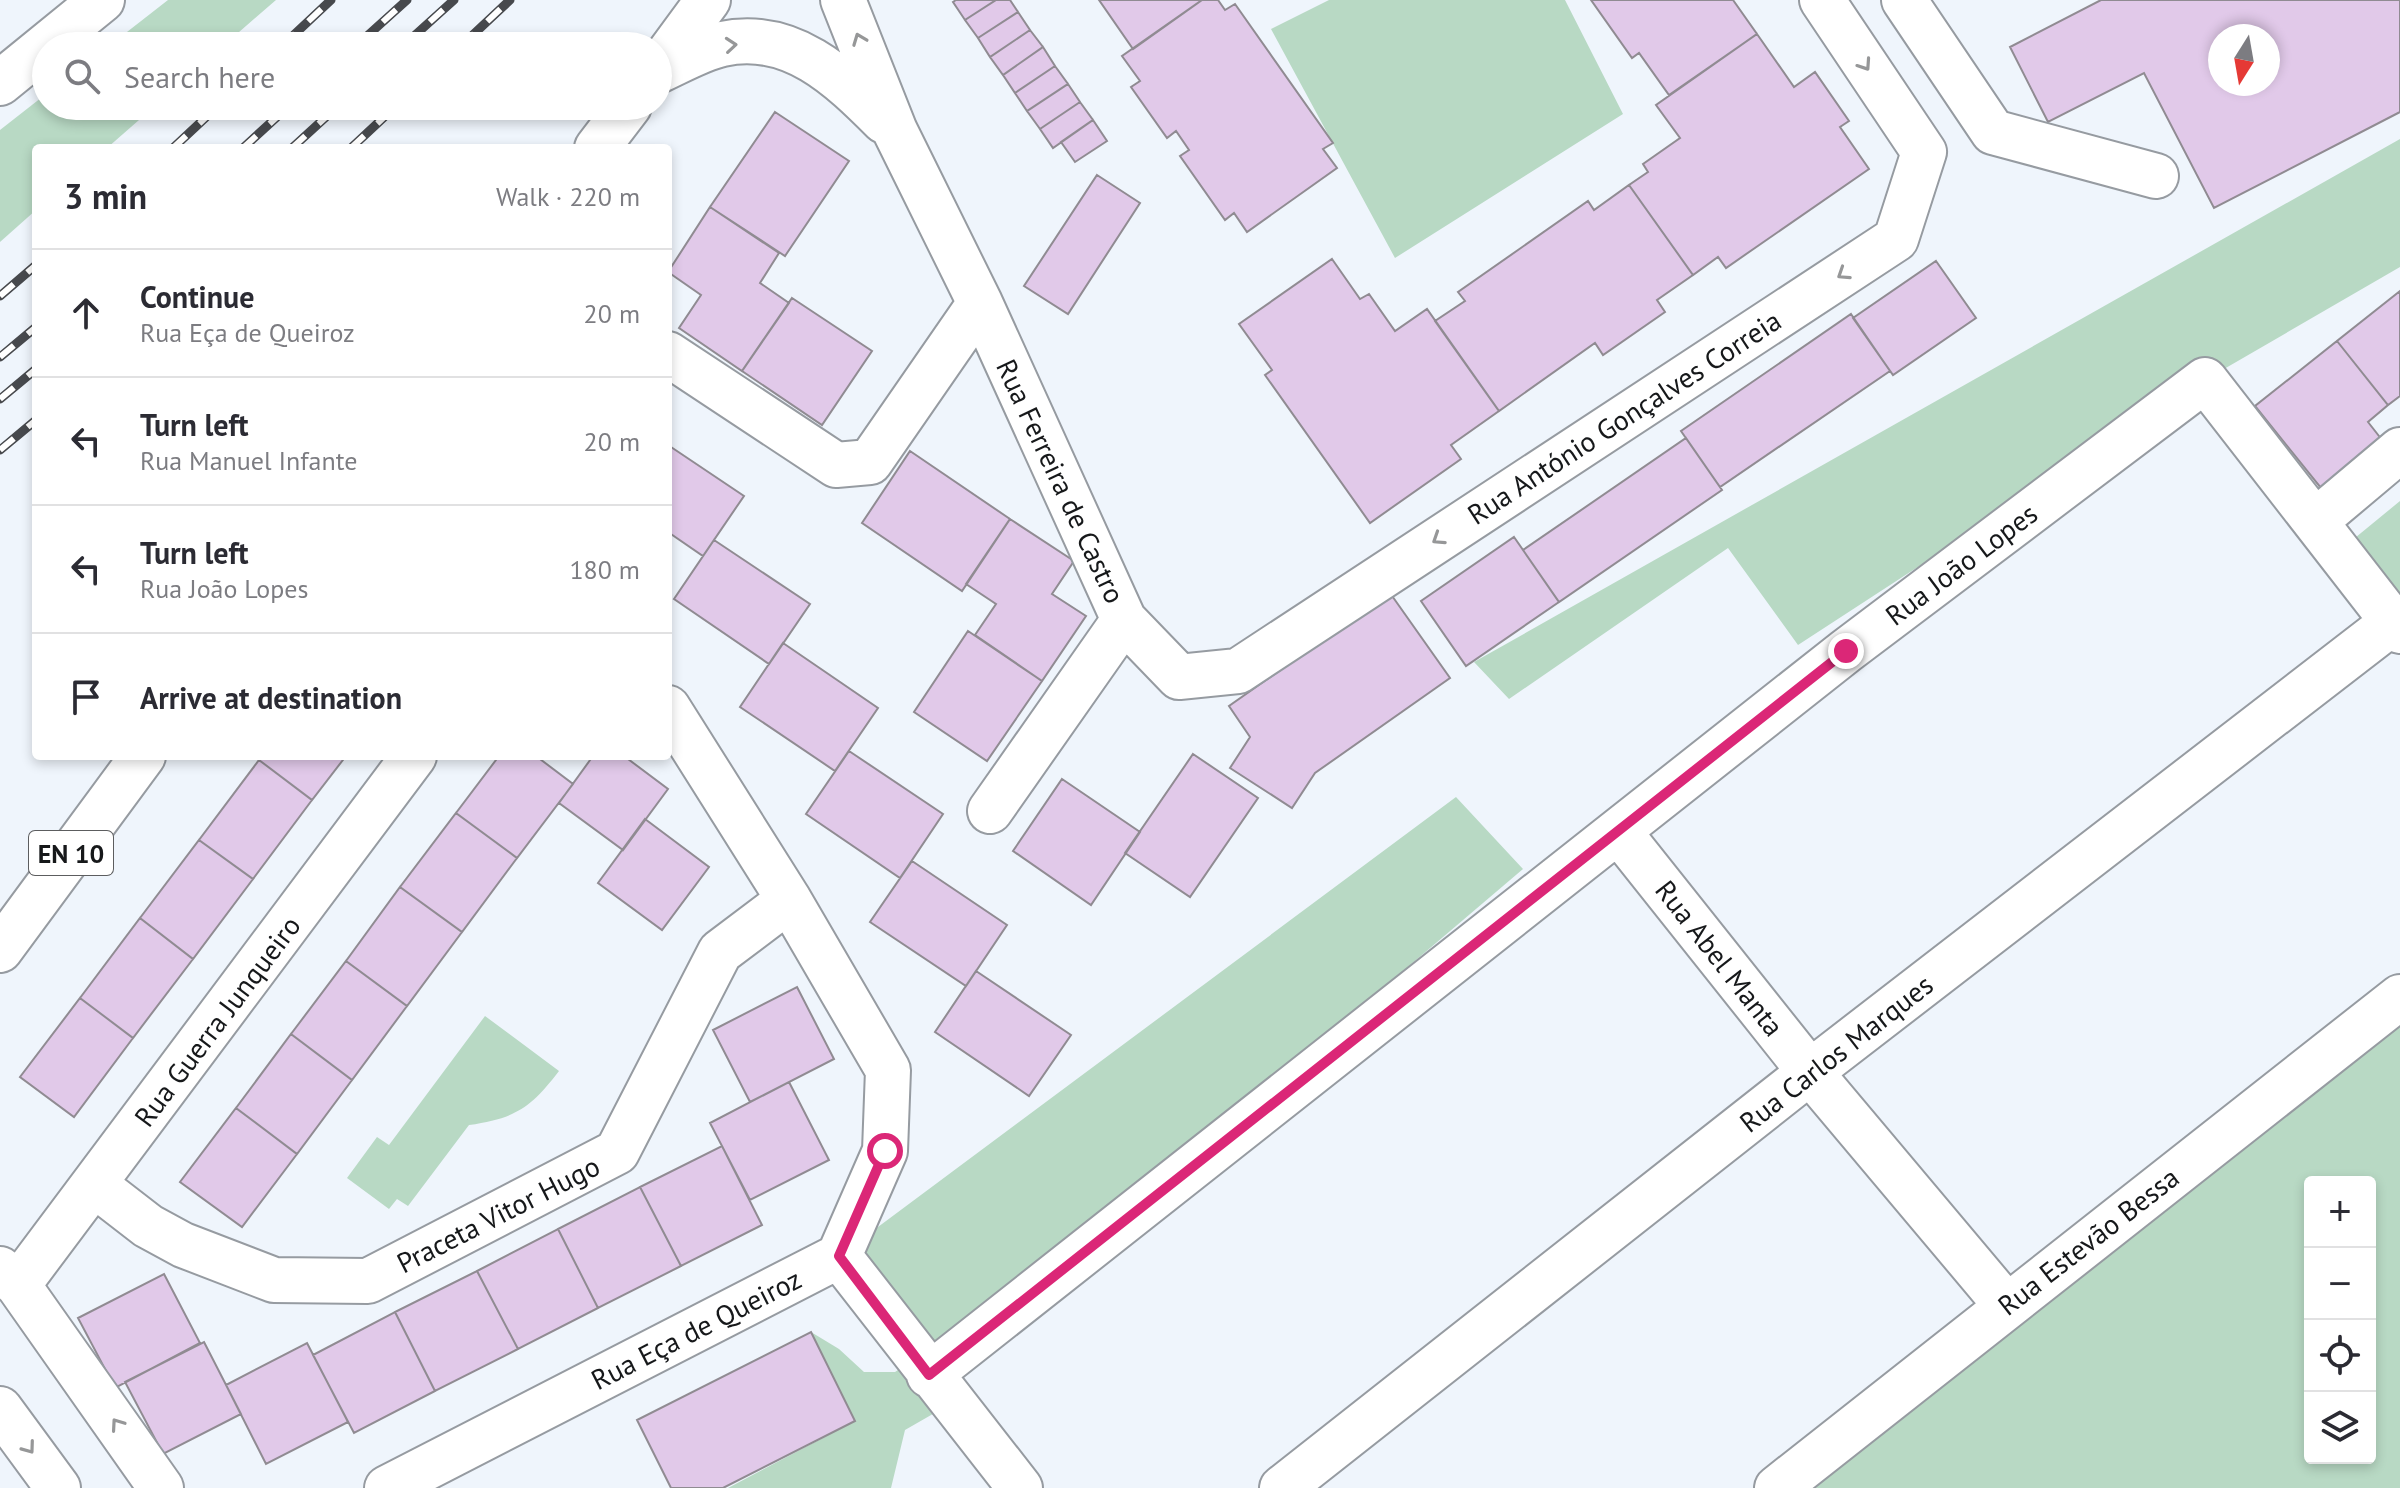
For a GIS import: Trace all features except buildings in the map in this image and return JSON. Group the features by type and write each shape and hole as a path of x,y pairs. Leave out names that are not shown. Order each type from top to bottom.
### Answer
{"street":[{"path":"63,32 102,0"},
{"path":"672,50 708,0"},
{"name":"Rua Ferreira de Castro","path":"843,0 895,131 980,303 1124,620 990,811"},
{"name":"Rua António Gonçalves Correia","path":"1124,620 1179,677 1238,671 1896,239 1924,152 1822,0"},
{"path":"1904,0 1993,132 2156,176"},
{"name":"Rua Ferreira de Castro","path":"672,64 722,44 767,43 801,52 836,73 895,131"},
{"path":"0,83 32,57"},
{"path":"600,144 618,120"},
{"path":"672,357 836,465 870,462 980,303"},
{"name":"Rua João Lopes","path":"929,1375 1846,651 2205,380 2317,524"},
{"path":"2397,626 2317,524 2325,513 2400,450"},
{"name":"Rua Carlos Marques","path":"1282,1488 1810,1072 2397,626"},
{"path":"672,714 789,900 888,1070 885,1151 839,1256 1020,1488"},
{"name":"EN 10","path":"0,950 140,760"},
{"name":"Rua Guerra Junqueiro","path":"9,1277 95,1185 411,760"},
{"name":"Rua Abel Manta","path":"1619,832 1810,1072 2006,1305"},
{"name":"Praceta Vitor Hugo","path":"95,1185 148,1226 183,1245 274,1280 368,1281 617,1152 720,952 789,900"},
{"name":"Rua Estevão Bessa","path":"1777,1488 2400,997"},
{"name":"Rua Eça de Queiroz","path":"387,1488 839,1256"},
{"path":"9,1277 161,1488"},
{"path":"0,1409 58,1488"}],"green space":[{"path":"168,0 276,0 239,32 127,32"},
{"path":"1329,0 1565,0 1623,114 1395,258 1271,29"},
{"path":"32,105 32,120 139,120 112,144 32,144 32,214 0,242 0,130"},
{"path":"2400,139 2400,267 2205,380 1798,645 1728,548 1509,699 1474,662"},
{"path":"2400,501 2400,603 2350,542"},
{"path":"1456,797 1523,869 941,1364 839,1256"},
{"path":"2400,997 2400,1488 1771,1488"},
{"path":"485,1016 559,1071 520,1110 498,1119 469,1125 408,1206 397,1199 389,1209 347,1178 377,1137 389,1145"},
{"path":"811,1332 839,1349 864,1372 895,1372 916,1358 952,1403 905,1430 891,1488 728,1488 855,1421"}],"railway":[{"path":"297,32 331,0"},
{"path":"372,32 407,0"},
{"path":"419,32 454,0"},
{"path":"476,32 510,0"},
{"path":"177,144 203,120"},
{"path":"247,144 274,120"},
{"path":"296,144 323,120"},
{"path":"355,144 381,120"},
{"path":"0,296 32,268"},
{"path":"0,357 32,330"},
{"path":"0,399 32,372"},
{"path":"0,450 32,423"}],"route":[{"path":"885,1151 839,1256 929,1375 1325,1066 1846,651"}]}
